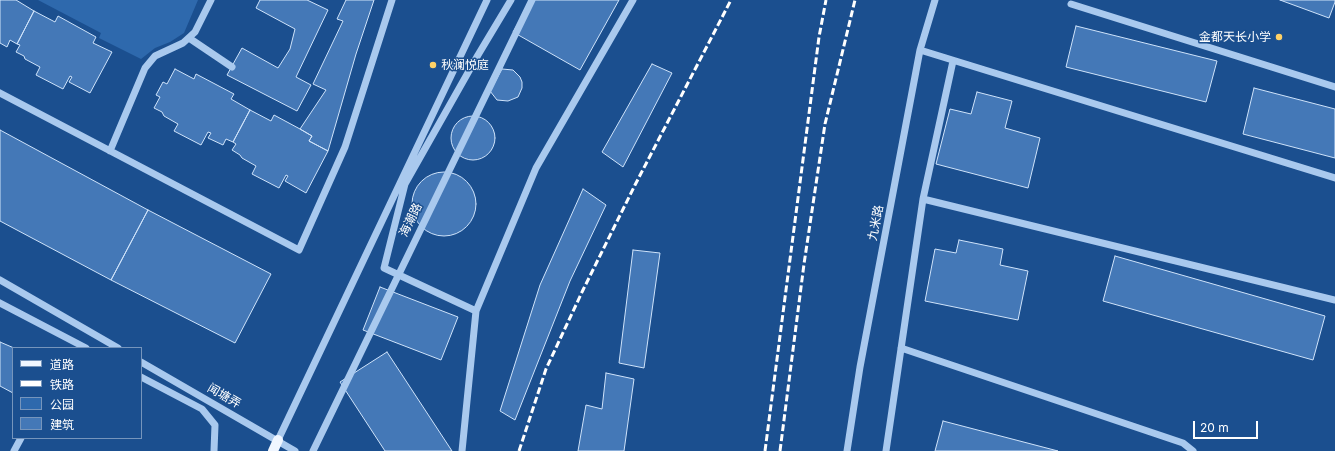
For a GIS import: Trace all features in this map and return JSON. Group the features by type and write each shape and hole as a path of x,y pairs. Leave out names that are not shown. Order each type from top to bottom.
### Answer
{"main road":[{"path":"273,451 278,440"}],"street":[{"path":"110,151 145,68 155,56 183,44 195,32 211,0"},
{"path":"0,93 299,250 345,147 392,0"},
{"path":"278,440 487,0"},
{"path":"476,311 384,268 405,184 478,55 512,0"},
{"name":"海潮路","path":"313,451 532,0"},
{"path":"462,451 476,311 536,168 633,0"},
{"name":"九米路","path":"847,451 860,367 920,50 935,0"},
{"path":"1071,4 1335,87"},
{"path":"188,38 232,67"},
{"path":"920,50 1335,178"},
{"path":"886,451 923,199 952,60"},
{"path":"923,199 1335,300"},
{"path":"0,280 116,347"},
{"path":"0,303 84,347"},
{"path":"69,347 72,341"},
{"path":"901,348 1184,443 1193,451"},
{"name":"闻塘弄","path":"142,363 295,451"},
{"path":"142,378 202,409 215,426 214,451"},
{"path":"14,451 20,439"}],"green space":[{"path":"38,0 198,0 184,33 170,42 155,48 141,59 99,38 101,33"}],"building":[{"path":"0,0 16,0 34,11 17,44 10,40 7,47 0,43"},
{"path":"260,0 307,0 328,10 296,77 311,85 297,111 227,75 242,48 278,68 290,49 295,29 256,8"},
{"path":"346,0 374,0 356,54 328,151 309,141 312,136 300,129 326,90 313,84 343,21 337,19"},
{"path":"532,0 619,0 580,70 513,32"},
{"path":"1280,0 1335,0 1335,2 1329,18"},
{"path":"34,11 55,22 58,16 96,37 93,43 112,52 90,93 69,82 72,77 70,76 63,89 36,75 40,67 16,52 20,45 17,44"},
{"path":"1076,26 1217,61 1206,102 1066,67"},
{"path":"652,64 672,73 623,167 602,152"},
{"path":"175,69 194,79 196,74 234,94 231,99 250,110 233,142 226,139 223,145 208,138 211,133 208,132 201,145 174,131 178,124 154,108 160,97 156,95 163,82 167,84"},
{"path":"502,69 513,70 520,77 522,82 522,88 518,97 508,101 497,100 490,91"},
{"path":"1254,88 1335,109 1335,158 1243,134"},
{"path":"977,92 1012,101 1005,128 1040,138 1028,188 936,164 950,109 971,114"},
{"path":"250,110 271,121 274,115 312,136 309,141 328,151 306,193 285,181 288,176 286,175 279,188 252,174 256,166 232,150 236,144 233,142"},
{"path":"473,116 485,120 491,126 495,138 491,150 485,156 473,160 461,156 455,150 451,138 455,126 461,120"},
{"path":"0,130 148,210 111,280 0,221"},
{"path":"444,172 462,178 470,186 476,204 470,222 462,230 444,236 426,230 418,222 412,204 418,186 426,178"},
{"path":"583,189 606,205 570,281 515,420 500,411 540,285"},
{"path":"148,210 271,274 235,343 111,280"},
{"path":"959,240 1003,249 1000,265 1028,271 1018,320 925,301 935,249 956,253"},
{"path":"633,250 660,253 644,368 619,363"},
{"path":"1115,256 1325,316 1313,360 1103,301"},
{"path":"380,287 458,317 441,360 363,330"},
{"path":"0,342 12,347 12,392 0,386"},
{"path":"387,352 452,451 385,451 340,382"},
{"path":"606,373 634,379 624,451 578,451 586,405 602,409"},
{"path":"943,421 1058,451 935,451"}],"railway":[{"path":"519,451 546,369 583,290 635,185 731,0"},
{"path":"765,451 819,37 826,0"},
{"path":"780,451 804,264 825,124 855,0"}],"place":[{"name":"金都天长小学","path":"1279,37"},
{"name":"秋澜悦庭","path":"433,65"}]}
